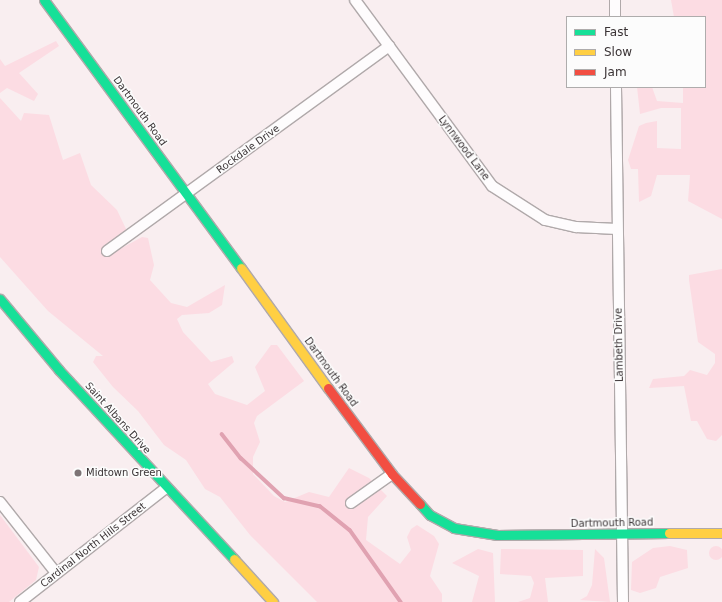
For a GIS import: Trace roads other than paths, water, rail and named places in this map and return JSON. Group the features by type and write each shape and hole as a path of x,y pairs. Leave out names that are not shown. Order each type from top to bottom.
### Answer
{"street":[{"name":"Dartmouth Road","path":"44,0 392,474 430,515 464,530 497,535 722,533"},
{"name":"Lynnwood Lane","path":"355,0 483,174 509,199 545,220 576,227 617,229"},
{"path":"615,0 615,16"},
{"name":"Rockdale Drive","path":"107,251 389,46"},
{"name":"Lambeth Drive","path":"616,88 624,602"},
{"name":"Saint Albans Drive","path":"0,299 166,488 273,602"},
{"path":"351,504 392,474"},
{"name":"Cardinal North Hills Street","path":"20,602 166,488"},
{"path":"0,502 56,573"}],"waterway":[{"path":"222,434 241,458 284,498 320,506 350,530 401,602"}],"place":[{"name":"Midtown Green","path":"78,473"}]}
